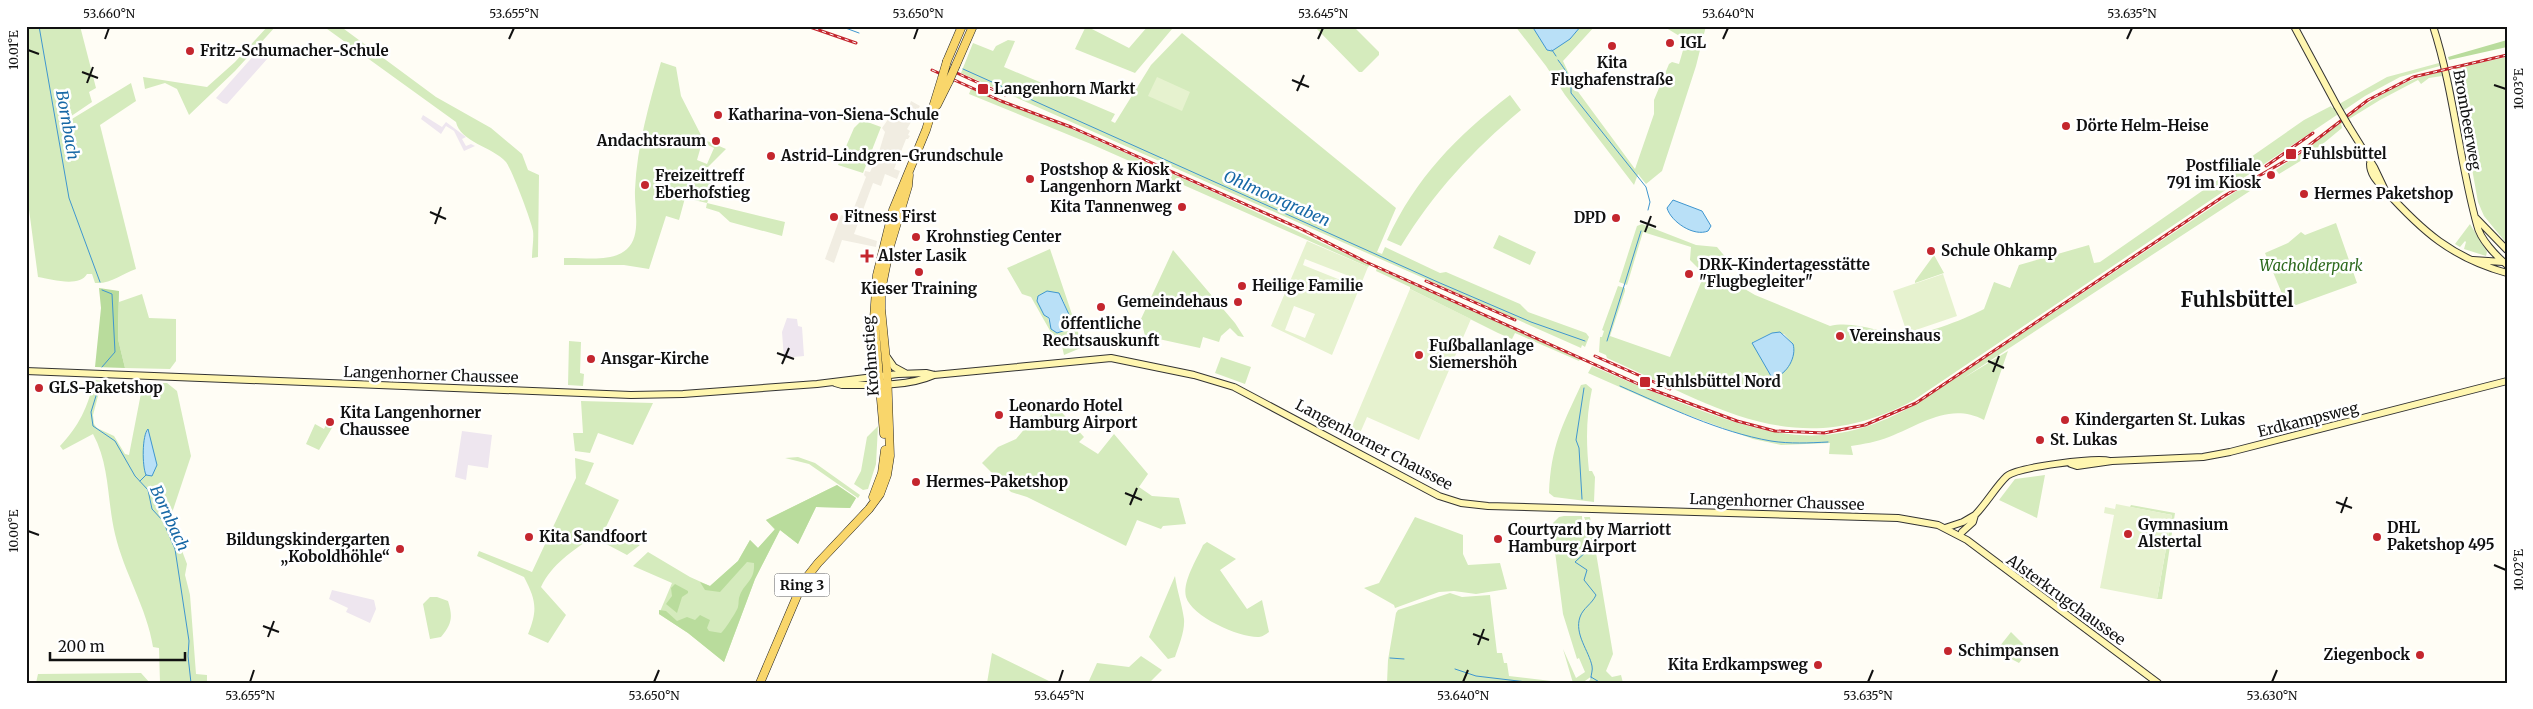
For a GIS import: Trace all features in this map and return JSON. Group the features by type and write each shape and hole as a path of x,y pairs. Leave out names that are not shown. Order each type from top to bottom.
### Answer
{"main road":[{"name":"Krohnstieg","path":"760,683 804,582 818,563 875,502 888,475 890,456 888,383 881,309 882,291 890,246 908,186 909,175 945,79 947,61 962,26"},
{"name":"Krohnstieg","path":"945,79 956,65 973,26"},
{"path":"2294,26 2370,164 2373,176 2384,189 2406,214 2431,237 2450,250 2472,260 2478,265 2507,273"},
{"name":"Brombeerweg","path":"2433,26 2447,74 2468,194 2476,218 2476,224 2484,238 2505,263"},
{"name":"Krohnstieg","path":"852,526 876,492 884,465 884,438 874,319 877,275 893,210 902,184 909,175"},
{"name":"Brombeerweg","path":"2476,218 2507,250"},
{"path":"2472,260 2505,263"},
{"path":"886,356 894,367 906,374"},
{"name":"Langenhorner Chaussee","path":"878,380 887,375 934,375 1111,358 1201,377 1234,387 1432,492 1470,504 1898,518 1921,521 1961,533"},
{"name":"Langenhorner Chaussee","path":"26,370 631,395 683,394 878,380 888,383 925,379 934,375"},
{"name":"Erdkampsweg","path":"1961,533 2012,473 2039,466 2070,464 2077,466 2112,461 2203,457 2230,452 2507,381"},
{"name":"Erdkampsweg","path":"1945,528 1975,516"},
{"path":"1961,533 1963,522"},
{"name":"Alsterkrugchaussee","path":"1961,533 2158,683"}],"shaded area":[{"path":"256,53 259,55 263,53 268,58 227,104 216,98"},
{"path":"911,101 920,106 907,129 910,131 908,135 910,136 906,139 894,169 900,171 897,179 885,174 881,186 873,183 854,234 877,241 876,247 842,240 834,263 825,259 841,215 850,218 866,177 864,175 865,171 870,172 878,155 885,132 882,128 889,118 887,117 888,114 904,120"},
{"path":"423,115 442,127 446,122 466,137 462,139 466,146 471,144 475,146 464,151 454,131 446,126 441,134 421,119"},
{"path":"787,318 797,319 798,326 802,327 804,356 784,358 782,332"},
{"path":"462,431 492,435 488,468 468,465 466,480 455,477"},
{"path":"332,590 374,600 376,609 370,623 346,612 348,608 329,599"}],"green space":[{"path":"26,26 80,26 96,88 89,92 92,102 61,123 62,125 131,83 136,101 100,125 136,269 111,280 95,283 92,274 87,274 78,281 71,282 38,277 26,187"},
{"path":"268,26 276,26 235,71 189,115 177,89 165,83 145,89 143,77 207,87 235,62"},
{"path":"323,26 340,26 436,97 491,128 522,154 528,170 539,175 538,257 532,258 532,225 517,184 506,162 464,135 456,122"},
{"path":"1086,26 1129,48 1148,26 1169,26 1172,29 1135,73 1075,49"},
{"path":"1314,26 1353,26 1379,52 1379,55 1362,72 1359,72"},
{"path":"1515,26 1532,26 1547,50 1570,39 1581,26 1595,26 1563,61 1576,89 1635,169 1654,114 1654,100 1669,64 1672,62 1679,64 1686,40 1663,26 1706,26 1696,66 1662,171 1646,184 1638,174 1634,185"},
{"path":"1182,33 1396,208 1377,252 1382,254 1385,247 1440,273 1446,272 1520,304 1528,312 1586,333 1589,337 1585,347 1582,345 1581,348 961,73 973,43 993,51 996,46 1008,40 1015,41 1004,67 1115,114 1111,121 1115,123 1151,65"},
{"path":"2507,40 2507,47 2449,60 2448,57"},
{"path":"2507,57 2507,244 2484,216 2478,202 2458,91 2452,69"},
{"path":"661,62 676,67 681,96 703,139 697,160 707,164 714,148 704,143 705,140 726,149 706,169 721,173 707,203 685,198 679,220 666,216 649,269 624,265 564,265 564,258 606,258 614,256 627,249 632,243 636,229 635,190 638,157 644,125"},
{"path":"2439,63 2440,66 2400,77 2365,96 1914,400 1871,419 1831,427 1793,427 1757,421 1720,409 1684,394 1607,358 1606,355 1599,352 1600,337 1602,337 1604,331 1602,330 1618,286 1625,288 1625,291 1610,336 1670,357 1702,280 1697,267 1690,260 1691,247 1643,232 1627,285 1619,282 1637,226 1642,224 1696,245 1717,247 1727,259 1721,275 1755,295 1830,326 1849,325 1898,334 1914,334 1946,325 1984,309 1994,282 2010,288 2019,265 2089,245 2094,263 2100,262 2304,120 2331,106 2332,108 2387,77","holes":["1772,333 1784,334 1793,344 1791,361 1771,376 1753,342"]},
{"path":"2441,71 2442,76 2429,78 2421,84 2418,80 2380,100 2341,124 2342,128 2307,157 2279,174 2276,170 2373,100 2394,88"},
{"path":"1157,77 1190,92 1182,111 1148,96"},
{"path":"971,89 1067,127 1370,265 1368,267 1091,144 969,94"},
{"path":"1510,95 1521,110 1486,141 1440,190 1401,246 1387,240 1398,217 1411,197 1439,160 1472,127"},
{"path":"862,120 881,127 863,173 838,165 854,128"},
{"path":"2241,188 2250,191 1962,379 2008,351 1984,420 1959,413 1947,414 1935,417 1884,439 1851,446 1853,455 1829,454 1830,443 1781,445 1753,439 1658,404 1588,373 1592,366 1705,412 1761,429 1787,434 1812,435 1837,434 1862,428 1916,404"},
{"path":"707,203 785,222 782,236 730,222 719,212 706,208"},
{"name":"Wacholderpark","path":"2336,223 2357,283 2288,308 2265,253 2288,243 2301,232 2305,235"},
{"path":"2470,224 2487,252 2486,256 2464,249 2465,241 2460,247 2455,244"},
{"path":"1499,235 1536,252 1530,265 1493,248"},
{"path":"1307,241 1368,267 1332,355 1271,326","holes":["1305,259 1349,276 1343,281 1303,265","1294,306 1315,314 1305,338 1285,330"]},
{"path":"1050,249 1083,347 1064,355 1061,342 1053,336 1031,297 1022,294 1007,268","holes":["1041,294 1063,300 1071,320 1066,330 1057,333 1051,329"]},
{"path":"1173,250 1235,323 1244,337 1238,336 1230,328 1221,336 1219,342 1203,337 1200,348 1145,336 1141,319"},
{"path":"1934,255 1944,273 1915,283 1915,281"},
{"path":"1377,268 1580,359 1579,361 1515,333 1512,339 1498,333 1376,271"},
{"path":"1943,274 1957,316 1907,333 1893,291"},
{"path":"99,288 119,291 118,339 125,368 95,367 101,308"},
{"name":"Fußballanlage Siemershöh","path":"1410,289 1471,319 1419,440 1367,417 1357,440 1348,436"},
{"path":"142,294 149,318 176,319 176,361 170,369 125,368 118,339 119,302"},
{"path":"569,341 581,342 580,373 584,374 583,386 568,385"},
{"path":"1221,357 1251,367 1245,384 1215,373"},
{"path":"94,380 102,381 93,415 94,424 97,428 114,436 125,454 129,455 143,383 167,383 177,391 191,456 170,519 187,564 185,575 190,595 196,674 207,675 207,683 160,683 159,648 153,647 146,618 119,548 112,522 105,471 93,434 63,450 60,446 82,416"},
{"path":"1586,384 1592,389 1587,440 1589,471 1592,471 1595,477 1594,502 1554,497 1549,493 1552,462 1559,437 1581,385"},
{"path":"581,401 653,403 633,445 598,433 590,453 575,451 573,433 583,433"},
{"path":"1055,405 1084,437 1079,442 1098,454 1114,434 1148,474 1139,487 1152,496 1179,498 1186,524 1163,526 1161,529 1137,520 1126,546 1027,497 1011,492 982,463 998,447 1016,439 1027,426"},
{"path":"327,423 333,426 319,450 306,444 315,424 324,429"},
{"path":"878,426 876,464 868,489 863,490 854,484 861,471 867,437"},
{"path":"798,457 815,463 860,495 858,498 809,464 785,458"},
{"path":"575,458 594,463 585,484 619,500 605,529 640,545 627,555 593,537 570,553 551,571 541,587 566,615 548,643 528,634 533,618 534,605 531,592 524,577 477,556 479,551 532,572 576,478"},
{"path":"2045,475 2037,518 1999,500 2015,479"},
{"path":"837,485 856,498 850,508 816,507 798,544 780,530 755,579 724,662 688,633 659,614 672,583 633,566 648,552 690,577 710,586 738,561 750,540 758,548 775,530 766,520"},
{"path":"837,485 856,498 850,508 816,507 798,544 780,530 755,579 724,662 688,633 659,614 659,610 666,611 677,621 687,617 695,620 700,615 710,620 707,628 709,631 721,633 738,607 740,595 753,574 754,563 747,562 720,592 705,590 700,582 710,586 738,561 750,540 758,548 775,529 766,520"},
{"path":"2116,504 2172,515 2157,599 2100,588 2114,515 2104,513 2105,507 2115,509"},
{"path":"2131,505 2175,513 2162,599 2157,599 2172,515 2130,507"},
{"path":"1582,516 1583,535 1586,522 1584,517 1590,517 1613,654 1606,671 1612,677 1621,675 1623,683 1588,683 1592,676 1582,683 1573,683 1563,649 1576,678 1585,672 1579,658 1577,659 1563,614 1553,523 1559,517"},
{"path":"1415,517 1463,535 1463,554 1468,565 1500,563 1507,589 1476,594 1454,591 1439,592 1395,608 1394,605 1364,588 1379,583"},
{"path":"1207,542 1236,559 1220,570 1247,609 1262,600 1269,632 1260,637 1240,634 1207,619 1190,605 1186,597 1186,585 1203,545"},
{"path":"1175,576 1183,613 1184,628 1175,657 1168,659 1149,637"},
{"path":"675,584 688,591 682,597 677,613 666,604 672,596 671,588"},
{"path":"1450,593 1462,597 1490,595 1497,653 1502,653 1504,663 1507,663 1509,676 1568,683 1387,683 1388,660 1398,610"},
{"path":"430,597 437,597 448,601 451,620 441,637 430,639 423,604"},
{"path":"2011,632 2029,650 2019,663 1996,651"},
{"path":"992,653 1053,683 987,683"},
{"path":"1141,656 1162,670 1149,683 1088,683 1097,663 1129,667"},
{"path":"141,673 150,683 36,683 38,674"}],"water":[{"path":"1532,26 1581,26 1570,39 1552,51 1547,50"},
{"path":"1673,200 1702,211 1711,226 1708,231 1696,232 1678,223 1667,208"},
{"path":"1047,291 1059,293 1072,321 1066,330 1057,333 1051,329 1049,318 1044,315 1037,301 1038,296"},
{"path":"1780,332 1793,344 1794,354 1787,369 1779,376 1774,377 1771,376 1752,343 1772,333"},
{"path":"148,429 157,465 152,476 146,475 144,465 143,451"}],"waterway":[{"name":"Bornbach","path":"39,26 69,198 100,282"},
{"name":"Ohlmoorgraben","path":"840,26 859,33"},
{"path":"1552,50 1556,56"},
{"path":"1558,60 1566,71 1571,93 1646,187 1650,202 1648,210"},
{"name":"Ohlmoorgraben","path":"963,69 1440,283 1531,322 1585,341"},
{"path":"1607,341 1641,231"},
{"name":"Bornbach","path":"102,290 112,294 115,352 102,367"},
{"name":"Bornbach","path":"100,383 91,412 93,426 115,441 135,476 148,490 152,509 163,521 175,549 189,641 188,656 191,683"},
{"path":"1620,386 1732,432 1785,443 1828,442"},
{"path":"1582,499 1579,448 1576,440 1584,388"},
{"path":"140,481 146,475"},
{"path":"1568,527 1581,526"},
{"path":"1587,541 1588,550 1575,562 1587,570 1584,580 1596,595 1581,614 1579,623 1580,636 1592,666 1591,678"},
{"path":"1390,658 1404,659"},
{"path":"1455,669 1476,676 1535,683"},
{"path":"1591,677 1601,683"}],"railway":[{"path":"807,26 856,43"},
{"path":"932,70 1001,101 1071,127 1301,229 1366,262 1645,387 1737,421 1775,431 1824,433 1865,425 1916,403 2224,196 2299,153 2368,100 2413,77 2507,55"},
{"path":"946,68 1005,95"},
{"path":"2266,166 2313,133"},
{"path":"1426,281 1515,320"},
{"path":"1595,356 1670,389"}],"place":[{"name":"IGL","path":"1670,43"},
{"name":"Kita Flughafenstraße","path":"1612,46"},
{"name":"Fritz-Schumacher-Schule","path":"190,51"},
{"name":"Langenhorn Markt","path":"983,89"},
{"name":"Katharina-von-Siena-Schule","path":"718,115"},
{"name":"Dörte Helm-Heise","path":"2066,126"},
{"name":"Andachtsraum","path":"716,141"},
{"name":"Fuhlsbüttel","path":"2291,154"},
{"name":"Astrid-Lindgren-Grundschule","path":"771,156"},
{"name":"Postfiliale 791 im Kiosk","path":"2271,175"},
{"name":"Postshop & Kiosk Langenhorn Markt","path":"1030,179"},
{"name":"Freizeittreff Eberhofstieg","path":"645,185"},
{"name":"Hermes Paketshop","path":"2304,194"},
{"name":"Kita Tannenweg","path":"1182,207"},
{"name":"Fitness First","path":"834,217"},
{"name":"DPD","path":"1616,218"},
{"name":"Krohnstieg Center","path":"916,237"},
{"name":"Schule Ohkamp","path":"1931,251"},
{"name":"Alster Lasik","path":"867,256"},
{"name":"Kieser Training","path":"919,272"},
{"name":"DRK-Kindertagesstätte \"Flugbegleiter\"","path":"1689,274"},
{"name":"Heilige Familie","path":"1242,286"},
{"name":"Gemeindehaus","path":"1238,302"},
{"name":"öffentliche Rechtsauskunft","path":"1101,307"},
{"name":"Vereinshaus","path":"1840,336"},
{"name":"Fußballanlage Siemershöh","path":"1419,355"},
{"name":"Ansgar-Kirche","path":"591,359"},
{"name":"Fuhlsbüttel Nord","path":"1645,382"},
{"name":"GLS-Paketshop","path":"39,388"},
{"name":"Leonardo Hotel Hamburg Airport","path":"999,415"},
{"name":"Kindergarten St. Lukas","path":"2065,420"},
{"name":"Kita Langenhorner Chaussee","path":"330,422"},
{"name":"St. Lukas","path":"2040,440"},
{"name":"Hermes-Paketshop","path":"916,482"},
{"name":"Gymnasium Alstertal","path":"2128,534"},
{"name":"Kita Sandfoort","path":"529,537"},
{"name":"DHL Paketshop 495","path":"2377,537"},
{"name":"Courtyard by Marriott Hamburg Airport","path":"1498,539"},
{"name":"Bildungskindergarten „Koboldhöhle“","path":"400,549"},
{"name":"Schimpansen","path":"1948,651"},
{"name":"Ziegenbock","path":"2420,655"},
{"name":"Kita Erdkampsweg","path":"1818,665"}],"district":[{"name":"Fuhlsbüttel","path":"2237,300"}]}
